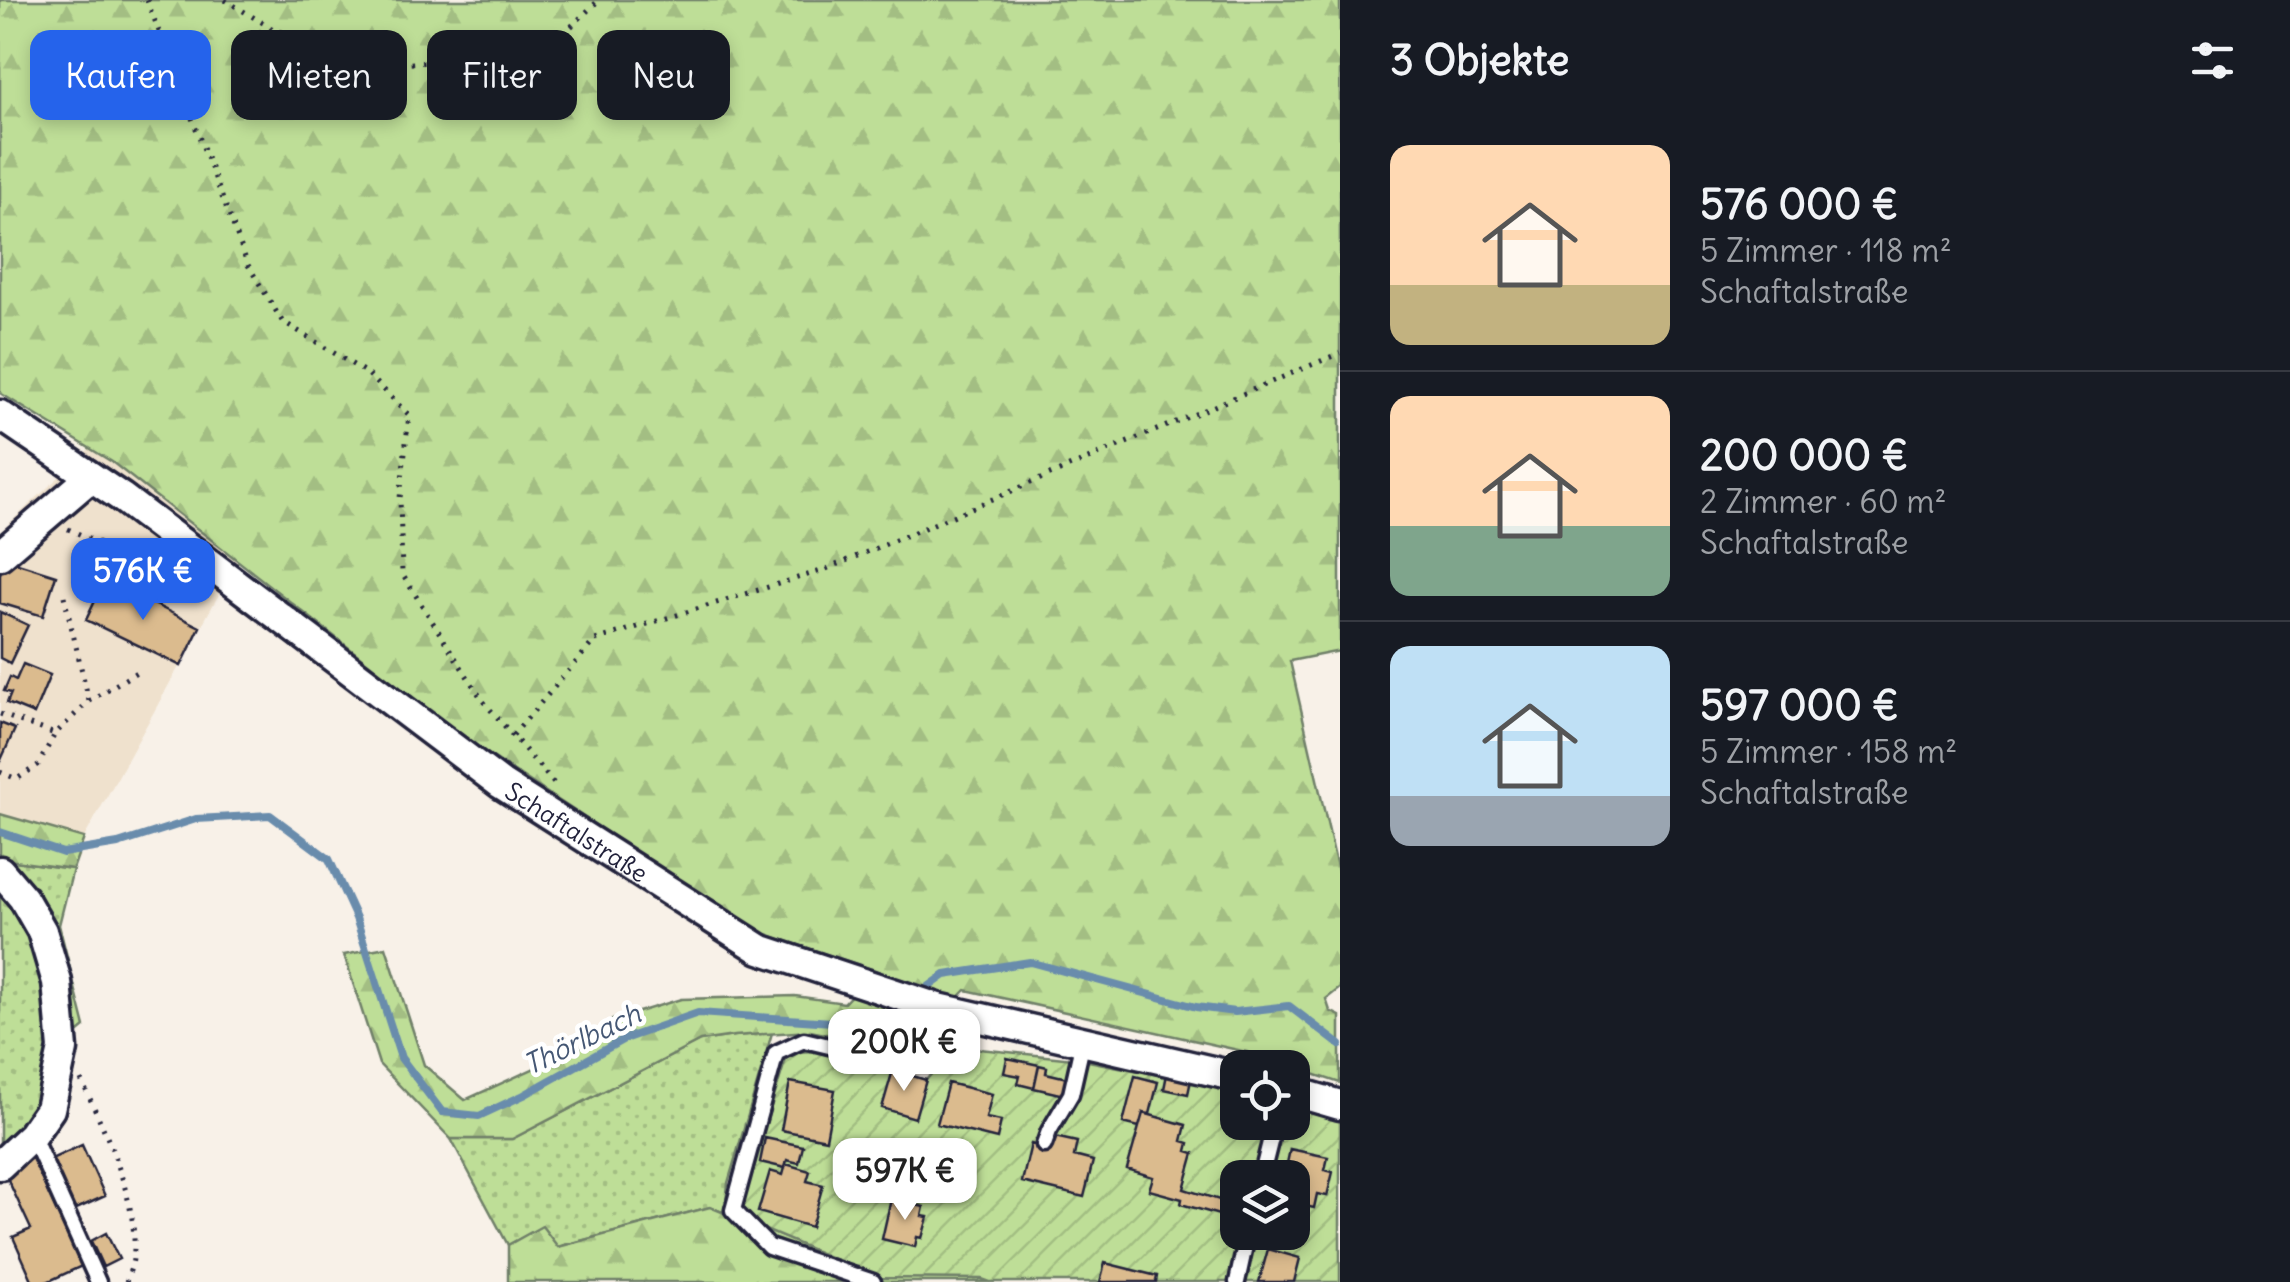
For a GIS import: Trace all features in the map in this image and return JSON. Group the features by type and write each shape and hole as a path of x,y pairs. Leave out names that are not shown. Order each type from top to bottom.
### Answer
{"street":[{"name":"Schaftalstraße","path":"0,415 91,476 501,784 760,949 951,1010 1220,1073"},
{"path":"0,555 91,476"},
{"path":"0,871 24,898 42,932 57,982 63,1049 50,1109 32,1136 0,1165"},
{"path":"1310,1096 1340,1105"}],"lane":[{"path":"873,1282 770,1247 733,1210 776,1053 804,1040 904,1064 938,1042 951,1010"},
{"path":"1044,1145 1071,1094 1083,1041"},
{"path":"32,1136 98,1282"},
{"path":"1236,1282 1244,1250"}],"path":[{"path":"147,0 248,265 282,321 368,374 409,416 400,498 402,574 483,701 559,790"},
{"path":"225,0 272,29 384,65 477,59 559,38 600,0"},
{"path":"512,735 595,640 824,570 1340,354"},
{"path":"42,517 188,582"},
{"path":"64,596 89,702"},
{"path":"0,772 17,779 38,765 55,734 89,702 138,671"},
{"path":"0,714 55,734"},
{"path":"63,1049 77,1070 112,1146 131,1217 134,1257 126,1282"}],"shaded area":[{"path":"90,448 238,560 84,838 0,814 0,532"}],"green space":[{"path":"0,0 1340,0 1340,651 1290,661 1340,880 1340,988 1326,999 1330,1011 1340,1016 1340,1083 1310,1073 1310,1050 1238,1050 966,990 908,1050 810,1031 700,1041 512,1139 451,1139 379,1064 344,955 386,947 424,1065 465,1100 596,1040 612,1020 681,999 795,996 844,1003 875,970 756,931 464,738 112,462 0,393"},
{"path":"0,814 84,838 73,869 0,859"},
{"path":"0,859 73,869 59,925 85,1027 51,1055 35,1106 0,1148"},
{"path":"772,1033 728,1183 725,1213 710,1207 557,1247 542,1227 508,1245 451,1139 512,1139 700,1041"},
{"path":"951,1046 1083,1060 1220,1087 1220,1140 1310,1140 1310,1108 1340,1118 1340,1282 990,1282 879,1278 744,1221 742,1199 786,1059 795,1052 815,1051 926,1080 938,1059"},
{"path":"710,1207 879,1277 990,1282 508,1282 508,1245 542,1226 558,1247"}],"building":[{"path":"5,559 56,575 43,616 0,603 0,574"},
{"path":"105,580 200,627 181,666 86,620"},
{"path":"0,612 28,625 10,663 0,658"},
{"path":"23,664 50,675 34,714 7,703 11,693 4,691 10,677 16,680"},
{"path":"0,723 15,729 0,762"},
{"path":"1007,1058 1039,1065 1034,1088 1018,1084 1020,1076 1004,1073"},
{"path":"1039,1065 1047,1067 1046,1073 1067,1078 1064,1095 1034,1088"},
{"path":"893,1070 926,1080 915,1118 882,1108"},
{"path":"1167,1074 1191,1080 1188,1094 1164,1089"},
{"path":"1135,1076 1158,1082 1150,1114 1143,1113 1139,1127 1123,1123"},
{"path":"790,1082 835,1090 826,1139 781,1130"},
{"path":"948,1083 992,1094 986,1118 1001,1121 997,1139 937,1124"},
{"path":"1143,1113 1186,1125 1182,1141 1189,1143 1187,1151 1194,1153 1184,1189 1220,1200 1219,1215 1149,1190 1153,1177 1127,1169"},
{"path":"1050,1136 1077,1142 1074,1156 1093,1161 1084,1197 1022,1182 1031,1144 1046,1148"},
{"path":"765,1138 803,1146 799,1163 787,1160 785,1168 760,1162"},
{"path":"82,1145 105,1196 74,1210 51,1159"},
{"path":"1290,1149 1328,1157 1325,1170 1333,1172 1327,1196 1317,1194 1314,1208 1310,1207 1310,1160 1288,1160"},
{"path":"32,1158 82,1266 47,1282 33,1282 13,1237 31,1229 4,1171"},
{"path":"786,1164 810,1171 807,1181 823,1185 811,1227 758,1212 770,1171 783,1175"},
{"path":"891,1199 924,1207 922,1216 928,1217 915,1247 882,1239"},
{"path":"106,1233 119,1259 103,1267 91,1241"},
{"path":"1268,1250 1300,1258 1294,1282 1259,1282"},
{"path":"1105,1263 1157,1276 1156,1282 1100,1282"}],"waterway":[{"name":"Thörlbach","path":"0,832 63,853 118,844 196,819 270,815 329,859 356,918 401,1058 442,1112 479,1116 624,1039 698,1013 876,1025 904,1004"},
{"name":"Thörlbach","path":"920,993 945,975 1030,962 1196,1007 1235,1012 1289,1006 1340,1045"}]}
